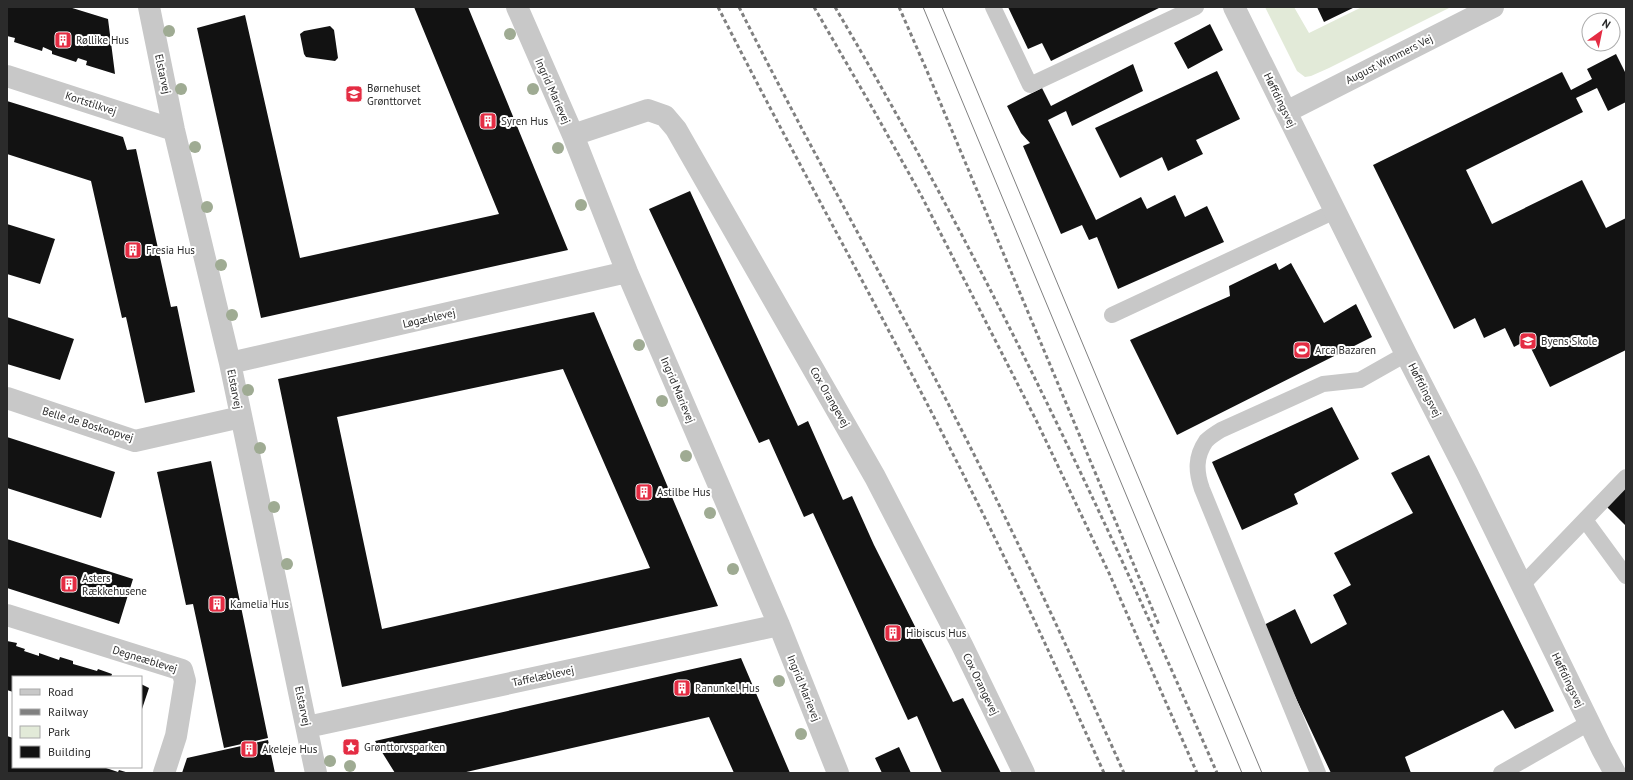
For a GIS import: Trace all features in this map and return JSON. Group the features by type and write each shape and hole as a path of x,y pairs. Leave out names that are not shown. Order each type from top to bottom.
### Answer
{"street":[{"name":"Elstarvej","path":"149,7 174,130 230,363 316,773"},
{"name":"Ingrid Marievej","path":"517,7 573,135 627,272 779,625 838,773"},
{"name":"Høffdingsvej","path":"1234,7 1615,773"},
{"name":"August Wimmers Vej","path":"1286,112 1493,7"},
{"name":"Kortstilkvej","path":"7,76 174,130"},
{"name":"Cox Orangevej","path":"573,135 648,110 665,116 676,129 875,477 962,645 1024,773"},
{"name":"Løgæblevej","path":"230,363 627,272"},
{"name":"Belle de Boskoopvej","path":"7,398 135,441 241,417"},
{"name":"Degneæblevej","path":"7,615 182,670 186,681 176,736 164,773"},
{"name":"Taffelæblevej","path":"307,727 779,625"}],"lane":[{"path":"993,7 1030,84 1196,7"},
{"path":"1112,315 1335,210"},
{"path":"1318,773 1202,489 1197,472 1199,455 1207,441 1221,430 1324,384 1360,380 1406,354"},
{"path":"1522,585 1626,477"},
{"path":"1585,520 1626,576"},
{"path":"1501,773 1589,723"}],"green space":[{"path":"1265,7 1294,7 1309,33 1362,7 1451,7 1329,68 1305,77 1297,71"}],"building":[{"name":"Røllike Hus","path":"7,7 69,7 108,19 115,74 86,65 87,61 78,58 76,62 52,54 52,51 43,47 42,51 14,42 15,38 7,36"},
{"name":"Syren Hus","path":"414,7 468,7 568,250 261,318 197,28 245,15 300,258 499,214"},
{"path":"1008,7 1161,7 1051,61 1042,43 1028,49"},
{"path":"1317,7 1355,7 1324,22"},
{"path":"1210,24 1223,50 1188,69 1174,43"},
{"path":"330,26 334,30 338,58 335,61 306,57 300,34 304,31"},
{"path":"1616,54 1626,74 1626,102 1608,111 1597,88 1576,98 1583,112 1466,170 1492,224 1582,180 1606,228 1626,218 1626,350 1550,387 1527,340 1514,347 1505,328 1484,338 1475,318 1454,329 1373,165 1562,72 1571,90 1592,79 1587,69"},
{"path":"1133,64 1143,91 1072,126 1066,111 1048,120 1096,220 1141,197 1147,209 1175,195 1185,217 1207,206 1224,242 1118,289 1097,237 1089,240 1082,225 1061,234 1023,146 1030,143 1021,133 1007,106 1042,88 1051,106"},
{"path":"1217,71 1240,119 1196,140 1203,154 1168,171 1162,157 1120,178 1095,128"},
{"name":"Fresia Hus","path":"7,101 123,137 127,150 136,149 171,307 177,306 195,392 145,403 126,317 122,318 91,181 7,154"},
{"path":"690,191 798,426 808,421 843,500 852,496 874,545 953,702 963,698 1001,773 942,773 917,716 908,720 813,513 804,517 769,439 759,443 649,209"},
{"path":"7,224 55,239 40,284 7,274"},
{"path":"1276,263 1279,270 1291,263 1324,323 1356,304 1372,337 1177,435 1130,340 1230,296 1229,286"},
{"name":"Astilbe Hus","path":"594,312 718,606 342,687 278,379","holes":["563,369 650,568 382,629 337,417"]},
{"path":"7,317 74,339 60,380 7,364"},
{"path":"1332,407 1359,459 1294,494 1298,504 1242,530 1212,462"},
{"path":"7,437 115,472 101,518 7,488"},
{"path":"1429,455 1554,711 1515,729 1503,710 1405,757 1411,773 1331,773 1262,626 1295,609 1311,644 1347,624 1333,595 1351,585 1334,553 1413,513 1391,473"},
{"name":"Kamelia Hus","path":"211,461 268,738 224,748 193,604 186,605 157,472"},
{"path":"1626,484 1626,526 1605,505"},
{"name":"Asters Rækkehusene","path":"7,539 133,579 119,624 7,588"},
{"path":"7,641 17,643 16,646 25,649 24,651 39,656 39,653 59,660 60,657 73,661 73,664 97,671 98,669 112,674 111,676 12,676 12,692 7,690"},
{"name":"Ranunkel Hus","path":"741,658 790,773 734,773 709,717 462,773 395,773 375,741"},
{"path":"142,684 149,688 142,709"},
{"path":"7,736 12,738 12,768 106,768 118,772 119,770 129,773 7,773"},
{"name":"Akeleje Hus","path":"268,740 275,773 182,773 187,758"},
{"path":"899,747 911,773 882,773 875,758"}],"tram line":[{"path":"923,7 1242,773"},
{"path":"942,7 1262,773"}],"railway":[{"path":"718,7 943,434 1057,668 1104,773"},
{"path":"739,7 980,466 1043,597 1124,773"},
{"path":"814,7 921,195 1036,420 1109,573 1197,773"},
{"path":"835,7 940,194 990,288 1038,384 1130,577 1217,773"},
{"path":"899,7 1159,625"}],"place":[{"name":"Røllike Hus","path":"63,40"},
{"name":"Børnehuset Grønttorvet","path":"354,94"},
{"name":"Syren Hus","path":"488,121"},
{"name":"Fresia Hus","path":"133,250"},
{"name":"Byens Skole","path":"1528,341"},
{"name":"Arca Bazaren","path":"1302,350"},
{"name":"Astilbe Hus","path":"644,492"},
{"name":"Asters Rækkehusene","path":"69,584"},
{"name":"Kamelia Hus","path":"217,604"},
{"name":"Hibiscus Hus","path":"893,633"},
{"name":"Ranunkel Hus","path":"682,688"},
{"name":"Grønttorvsparken","path":"351,747"},
{"name":"Akeleje Hus","path":"249,749"}]}
